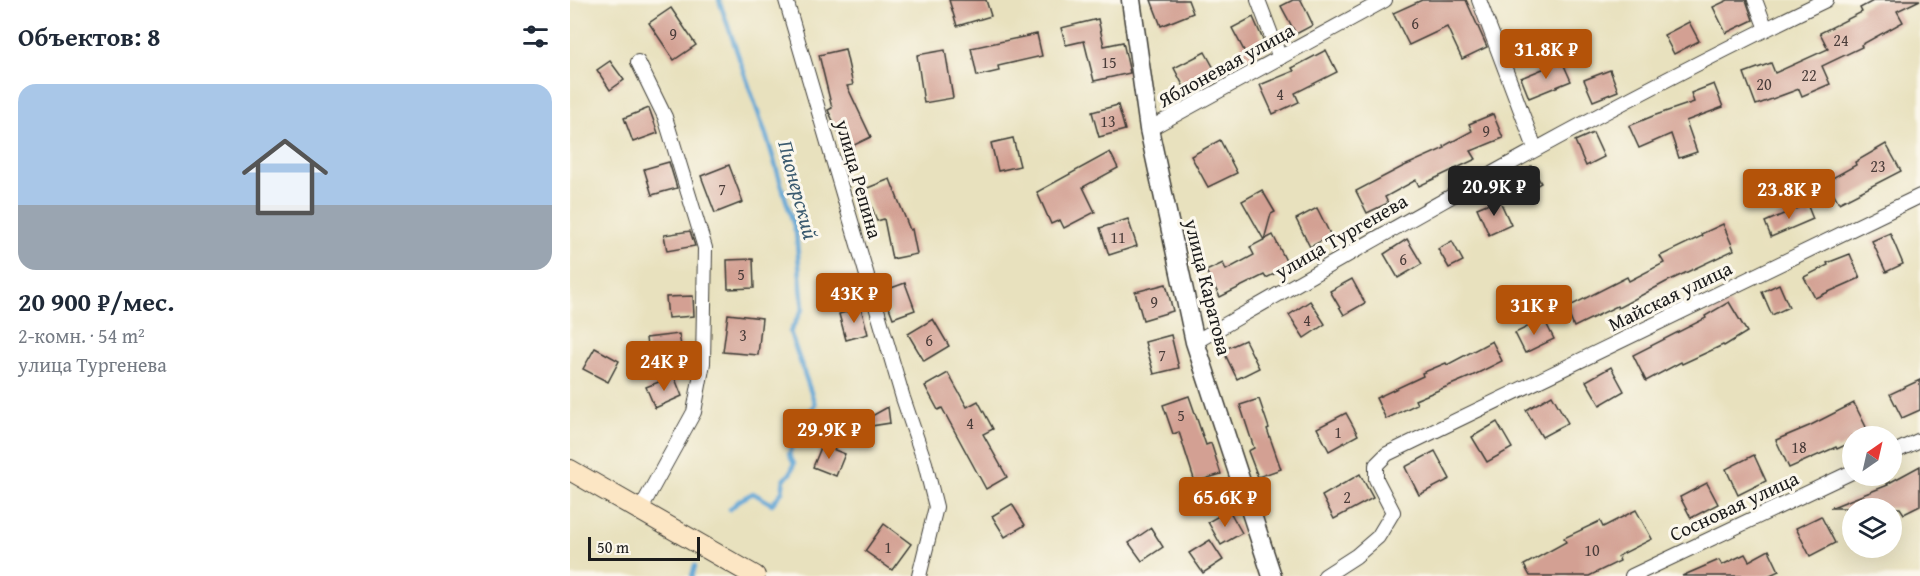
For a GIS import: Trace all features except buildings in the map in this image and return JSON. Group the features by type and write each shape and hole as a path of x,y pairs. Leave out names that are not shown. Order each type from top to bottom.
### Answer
{"main road":[{"path":"570,470 755,576"}],"street":[{"name":"улица Репина","path":"786,0 903,398 925,463 936,507 919,576"},
{"name":"улица Каратова","path":"1131,0 1149,129 1196,342 1272,576"},
{"path":"1258,0 1280,58"},
{"name":"Яблоневая улица","path":"1149,129 1384,0"},
{"path":"1479,0 1535,148"},
{"path":"1755,0 1766,29"},
{"name":"улица Тургенева","path":"1196,342 1535,148 1826,0"},
{"path":"638,62 665,117 705,248 703,363 694,412 640,510"},
{"name":"Майская улица","path":"1325,576 1356,556 1378,537 1393,512 1376,479 1376,465 1388,454 1920,196"},
{"path":"1902,448 1920,440"},
{"name":"Сосновая улица","path":"1632,576 1842,477"}],"waterway":[{"name":"Пионерский","path":"719,0 769,144 796,233 803,308 790,332 815,404 801,424 789,454 794,464 790,474 784,479 782,492 772,504 753,493 730,509"},
{"name":"Пионерский","path":"692,576 695,566"}]}
